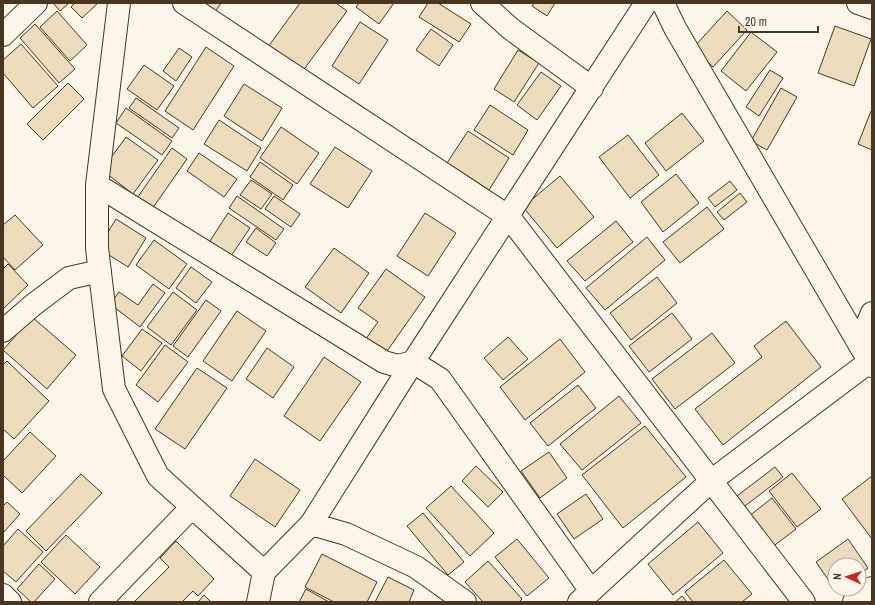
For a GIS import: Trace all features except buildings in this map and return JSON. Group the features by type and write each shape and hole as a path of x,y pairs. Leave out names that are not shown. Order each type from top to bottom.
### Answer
{"street":[{"path":"3,35 36,3"},
{"path":"119,3 97,185 97,248 102,300 114,389 158,476 264,572"},
{"path":"184,3 509,217 804,602"},
{"path":"482,3 511,29 592,88"},
{"path":"258,602 264,572 311,524 646,3"},
{"path":"663,3 674,28 867,357"},
{"path":"858,3 872,8"},
{"path":"97,185 384,362 398,366 414,362 440,379 585,597 711,481 867,357 872,313"},
{"path":"3,331 33,305 69,278 100,271"},
{"path":"100,602 192,507"},
{"path":"311,524 346,534 416,567 465,602"},
{"path":"854,602 872,588"},
{"path":"3,596 10,602"}]}
